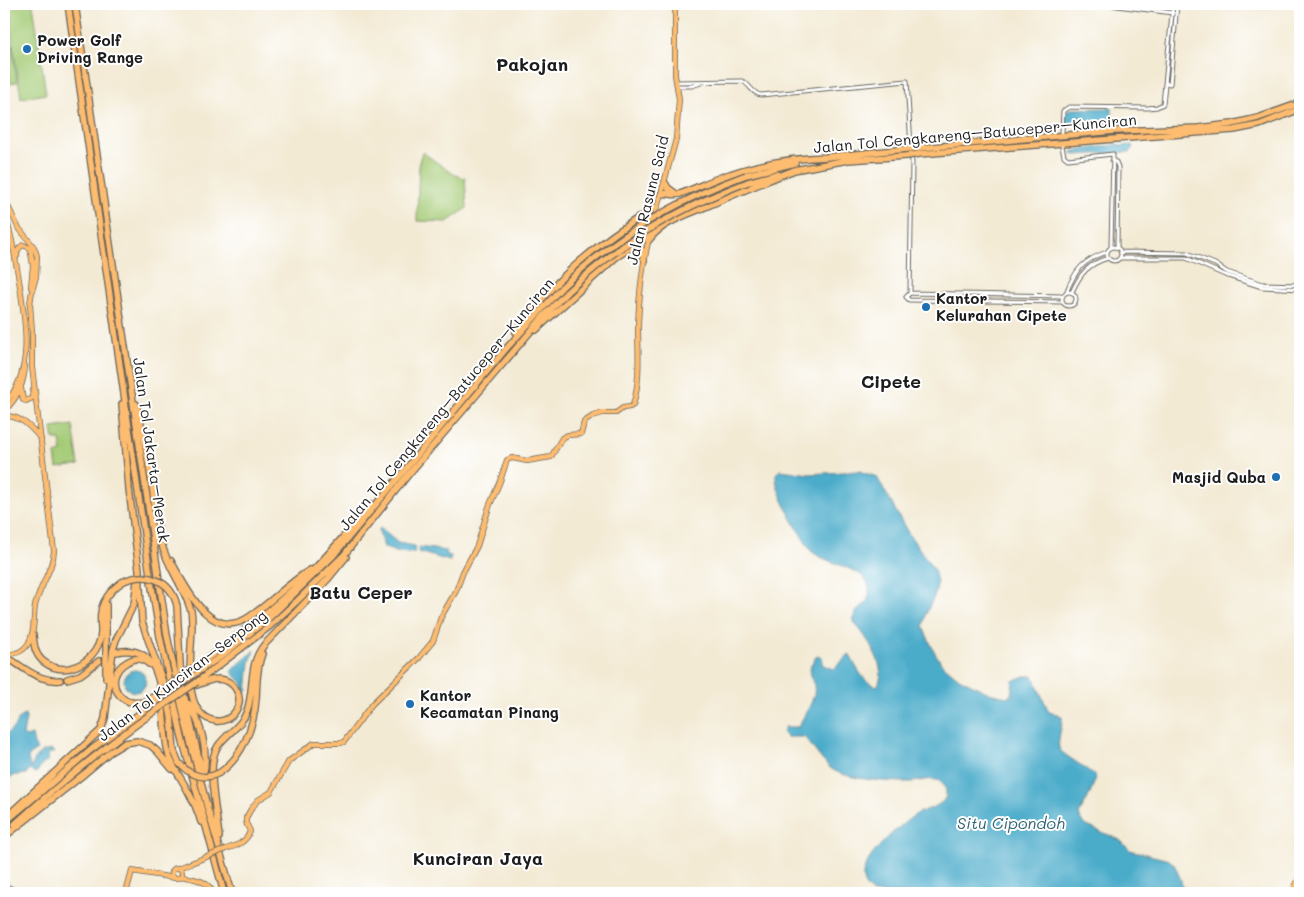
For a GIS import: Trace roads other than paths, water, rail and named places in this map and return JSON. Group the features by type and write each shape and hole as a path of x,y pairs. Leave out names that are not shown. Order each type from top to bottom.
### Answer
{"highway":[{"name":"Jalan Tol Jakarta–Merak","path":"68,4 160,637 182,738 224,893"},
{"name":"Jalan Tol Jakarta–Merak","path":"75,4 167,636 184,718 232,893"},
{"name":"Jalan Tol Cengkareng–Batuceper–Kunciran","path":"367,526 516,348 567,292 617,249 656,224 703,200 748,182 797,169 906,152 919,148 1115,131 1207,127 1258,118 1300,103"},
{"name":"Jalan Tol Cengkareng–Batuceper–Kunciran","path":"194,671 250,634 292,597 332,556 504,350 562,286 591,259 653,217 701,193 746,175 828,157 906,152 919,154 1234,130 1259,124 1300,109"},
{"path":"661,194 681,194 748,168 774,162 811,157 828,157"},
{"path":"516,348 615,258 630,248 683,216 797,169"},
{"path":"665,183 671,191 681,194"},
{"path":"504,350 518,329 545,296 581,259 600,243 656,207"},
{"path":"644,214 650,213 653,218"},
{"path":"651,228 659,230"},
{"path":"630,248 636,246 640,248 643,252 644,260"},
{"path":"129,377 147,455 160,536 167,561 192,613 189,674 191,690 204,716 214,720 226,720 235,713 239,704 239,695 237,689 231,683 225,680 214,679 197,684"},
{"path":"122,384 122,411 142,622 165,688 171,716 174,750 179,763 187,771 198,776 210,777 219,773 233,760 248,736 255,710 258,665 270,639"},
{"path":"4,823 92,749 251,627 301,582 371,504 391,485"},
{"path":"220,849 212,772 213,757 219,745 245,717 250,701 253,665 259,652 270,639 334,572 367,526"},
{"name":"Jalan Tol Kunciran–Serpong","path":"4,835 55,788 104,748 197,684 253,639 296,602 344,555 367,526"},
{"path":"160,536 172,563 199,606 211,618 222,623 234,623 248,618 291,582 316,566"},
{"path":"4,819 96,735 104,722 114,647 130,614 135,598 136,543"},
{"path":"33,635 36,653 49,666 63,669 83,663 92,655 98,644 101,634 101,610 104,601 122,582 141,576 157,580 170,590 177,606 181,679 186,701 197,719 206,759 203,776 208,810"},
{"path":"106,706 105,612 110,593"},
{"path":"116,652 130,651 142,655 153,666 158,681 168,754 193,800 213,852"},
{"path":"4,654 38,677 50,680 80,675 99,661"},
{"path":"154,700 139,703 124,699 116,689 114,682 116,674 124,664 139,659 149,664 158,681"},
{"path":"4,835 110,752 129,742 142,742 153,747 184,784"}],"main road":[{"name":"Jalan Rasuna Said","path":"178,868 233,847 247,838 250,831 246,823 248,815 258,800 271,792 289,761 314,743 344,742 372,704 419,658 432,642 444,611 456,591 463,572 477,546 507,460 512,458 527,461 551,457 562,438 568,435 580,434 584,422 589,418 599,414 616,414 623,408 633,405 638,375 639,299 644,260 653,218 665,183 676,140 679,99 676,84 675,4"},
{"path":"4,198 18,227 34,247 37,256 36,277 32,291"},
{"path":"4,213 16,261 26,325 24,376 21,396 26,401 32,398 33,382 30,304 33,265 30,248 20,247 16,261"},
{"path":"4,404 18,381 25,355"},
{"path":"4,411 18,394 24,376"},
{"path":"4,654 14,654 23,650 33,635 37,601 53,559 54,551 33,382"},
{"path":"4,416 13,416 26,423 41,439"},
{"path":"176,878 173,875 173,871 178,868 182,870 181,876"},
{"path":"126,893 132,871 176,878 181,876 204,882 209,885 213,893"},
{"path":"1294,893 1300,876"},
{"path":"1294,893 1300,884"}],"street":[{"path":"1109,4 1174,11"},
{"path":"1130,4 1174,11"},
{"path":"1062,132 1062,113 1066,108 1073,106 1157,107 1162,104 1168,84 1175,4"},
{"path":"676,84 695,86 704,81 745,82 755,93 761,95 907,82 912,156 910,293 906,296 909,300 1063,302 1068,306 1075,304 1076,297 1072,292"},
{"path":"1062,146 1064,156 1068,158 1113,154 1111,248 1107,252 1095,256 1079,268 1072,277 1063,302"},
{"path":"1112,161 1116,162 1118,166 1117,248 1120,252 1120,258"},
{"path":"1111,248 1117,248"},
{"path":"1107,252 1108,258 1113,262 1120,258 1187,258 1225,275 1262,287 1300,287"},
{"path":"1120,252 1190,254 1215,264 1227,272 1263,284 1300,287"},
{"path":"1166,252 1168,256 1166,258"},
{"path":"1171,252 1171,258"},
{"path":"910,293 1064,295 1072,292 1077,280 1088,266 1108,258"},
{"path":"4,885 22,893"}],"water":[{"path":"1112,108 1112,121 1124,121 1127,123 1119,124 1118,126 1106,123 1068,123 1065,118 1066,112 1071,109"},
{"path":"1116,143 1120,146 1132,145 1133,148 1130,152 1075,155 1071,153 1115,145"},
{"name":"Situ Cipondoh","path":"781,470 809,474 859,471 877,477 907,531 934,570 937,581 936,592 926,614 923,627 941,663 959,678 989,693 1007,697 1011,695 1013,681 1024,676 1033,676 1049,712 1062,716 1059,748 1096,778 1079,814 1081,820 1087,826 1120,840 1130,850 1169,860 1174,864 1181,880 1183,893 873,893 865,885 863,880 864,870 875,852 891,834 908,820 942,802 946,795 946,790 939,781 931,779 892,782 851,777 842,774 826,764 804,737 787,737 783,732 785,727 798,727 811,702 814,694 814,684 810,671 817,656 822,658 823,665 834,669 849,654 863,677 877,686 880,679 880,671 870,643 854,622 855,613 868,598 867,583 860,574 811,551 795,525 779,492 776,475"},
{"path":"380,528 398,543 415,546 414,553 395,552 384,547 378,530"},
{"path":"419,547 447,551 446,554 451,556 450,561 418,552"},
{"path":"255,650 250,662 247,691 245,691 242,683 231,671"},
{"path":"135,670 143,673 146,681 143,689 135,692 127,689 124,681 127,673"},
{"path":"25,715 23,735 26,737 32,735 37,750 28,758 30,767 41,753 52,750 54,753 49,753 47,761 36,773 30,770 26,774 13,776 4,786 4,740 18,719"}],"place":[{"name":"Power Golf Driving Range","path":"27,49"},
{"name":"Kantor Kelurahan Cipete","path":"926,307"},
{"name":"Masjid Quba","path":"1276,477"},
{"name":"Kantor Kecamatan Pinang","path":"410,704"}],"district":[{"name":"Pakojan","path":"532,64"},
{"name":"Cipete","path":"891,381"},
{"name":"Batu Ceper","path":"361,592"},
{"name":"Kunciran Jaya","path":"478,858"}]}
